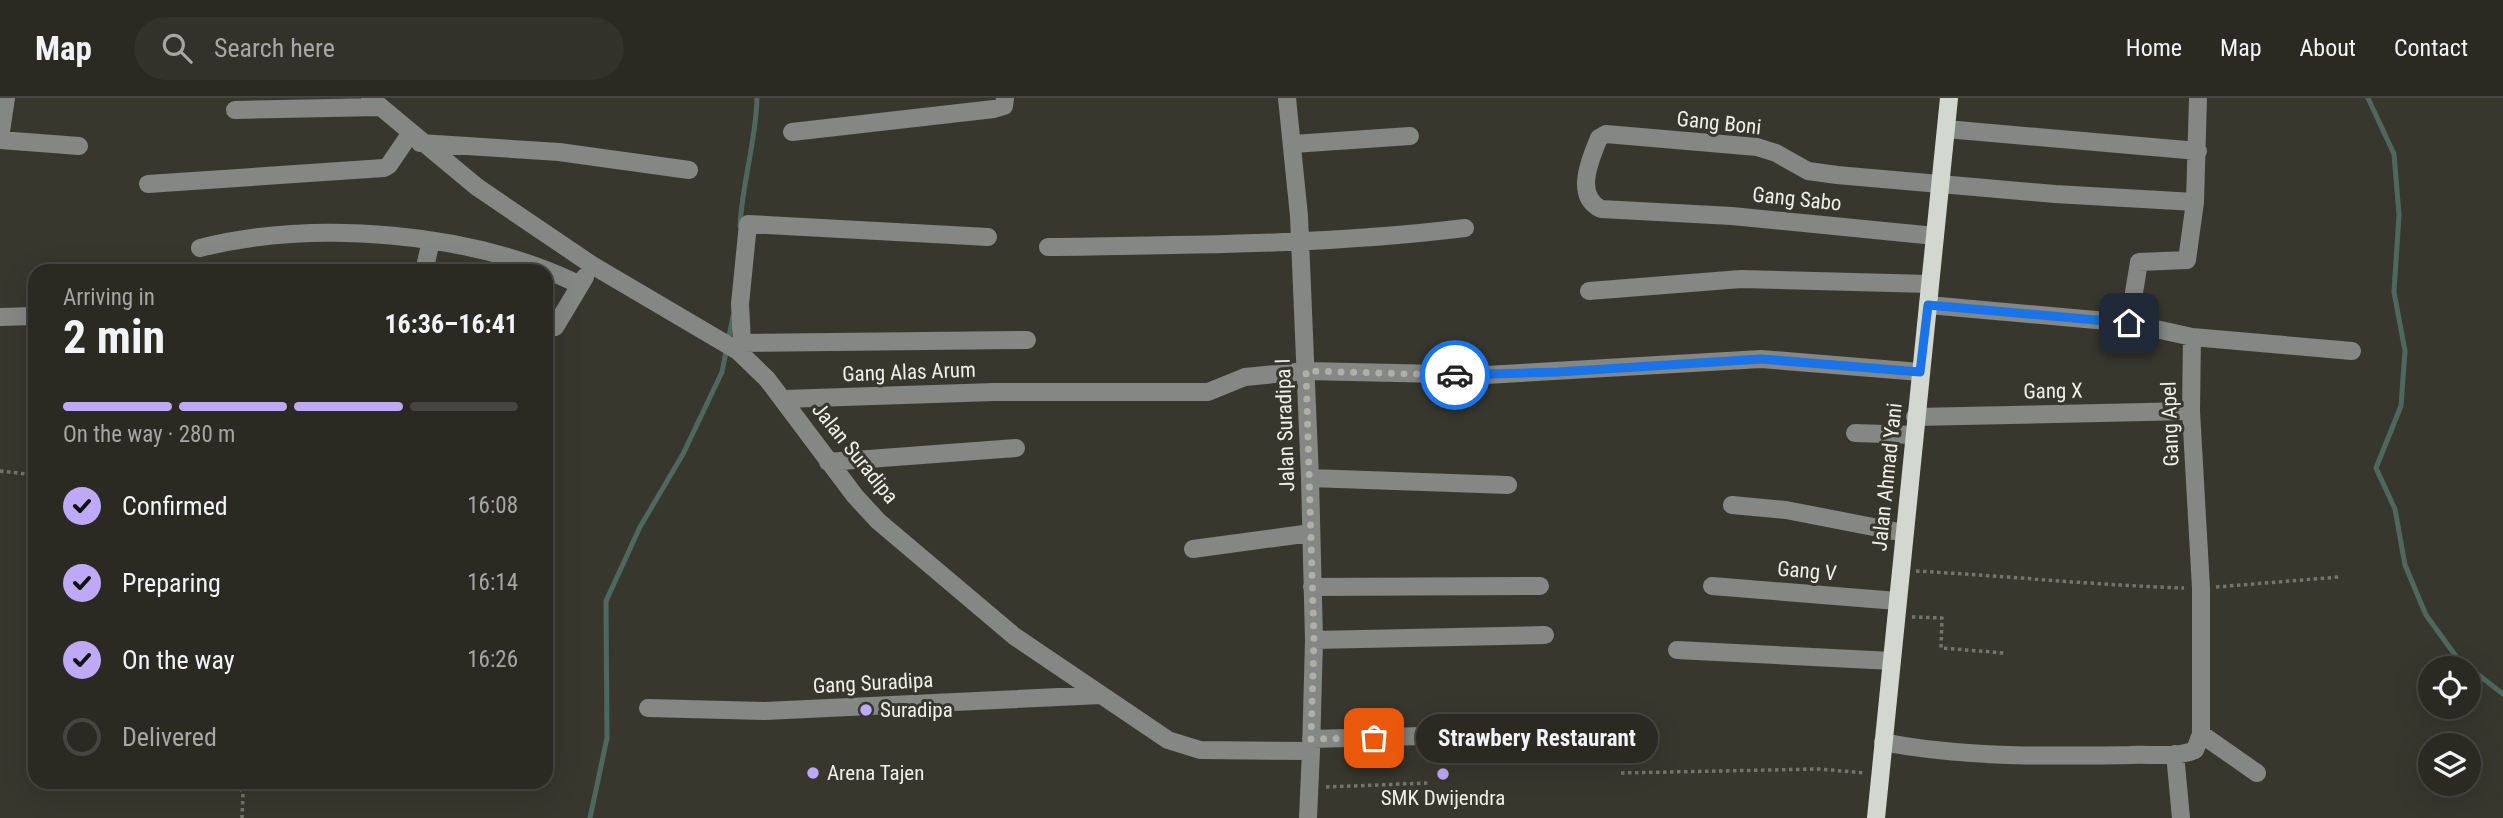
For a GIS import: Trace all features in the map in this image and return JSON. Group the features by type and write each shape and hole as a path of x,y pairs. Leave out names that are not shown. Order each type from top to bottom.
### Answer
{"main road":[{"name":"Jalan Ahmad Yani","path":"1876,818 1935,236 1932,183 1946,129 1949,98"}],"street":[{"path":"6,98 0,139 79,146"},
{"path":"792,132 993,109 1004,106 1005,98"},
{"name":"Jalan Suradipa I","path":"1287,98 1300,240 1310,478 1314,640 1311,745"},
{"path":"2129,323 2140,262 2187,260 2195,202 2198,98"},
{"path":"235,110 375,102"},
{"name":"Jalan Suradipa","path":"375,102 477,187 592,265 742,349 855,496 918,556 1014,636 1168,740 1186,747 1215,751 1497,734"},
{"path":"1946,129 2198,151"},
{"name":"Gang Boni","path":"1654,213 1601,209 1587,198 1585,184 1599,138 1606,134 1757,147 1776,153 1808,171 1932,183"},
{"path":"1293,144 1410,136"},
{"path":"148,184 384,168 415,138 559,152 689,170"},
{"path":"1932,183 2195,202"},
{"name":"Gang Sabo","path":"1654,213 1732,216 1935,236"},
{"path":"988,237 748,224 740,304 742,349 1027,340"},
{"path":"1048,247 1300,240 1415,234 1465,228"},
{"path":"200,248 231,240 323,234 431,241 528,264"},
{"path":"426,264 431,241"},
{"path":"555,327 592,265"},
{"path":"553,272 580,285"},
{"path":"1589,291 1741,279 1929,284"},
{"path":"1928,305 2129,323 2192,337 2352,352"},
{"path":"0,317 28,316"},
{"name":"Gang Apel","path":"2192,337 2191,411 2201,588 2201,734"},
{"name":"Gang Alas Arum","path":"783,399 1035,392 1208,392 1245,377 1306,371 1486,375 1761,359 1920,372"},
{"name":"Gang X","path":"1854,433 1914,426 2191,411"},
{"path":"828,462 1016,448"},
{"path":"1310,478 1508,485"},
{"path":"1732,505 1786,510 1904,533"},
{"path":"1193,549 1311,533"},
{"path":"1312,587 1540,586"},
{"name":"Gang V","path":"1712,586 1896,609"},
{"path":"1314,640 1545,635"},
{"path":"1676,649 1892,661"},
{"name":"Gang Suradipa","path":"648,708 765,711 1101,695"},
{"path":"1884,742 1934,751 2175,754 2195,750 2201,734 2257,773"},
{"path":"1308,818 1311,745"},
{"path":"2175,754 2181,818"}],"path":[{"path":"0,471 28,474"},
{"path":"1900,570 2049,579 2071,584 2201,588 2340,577"},
{"path":"1896,609 1942,618 1941,648 2004,653"},
{"path":"1621,773 1819,769 1881,774"},
{"path":"1310,786 1346,788 1428,783"},
{"path":"240,789 243,793 242,818"}],"waterway":[{"path":"740,226 757,98"},
{"path":"2368,98 2394,154 2399,215 2394,292 2405,351 2401,406 2376,468 2395,509 2405,565 2426,615 2458,659 2503,694"},
{"path":"590,818 607,738 606,601 640,527 683,454 722,372 733,316"}],"way so far":[{"path":"1374,738 1311,739 1314,640 1306,371 1455,375"}],"place":[{"name":"Suradipa","path":"866,710"},
{"name":"Strawbery Restaurant","path":"1374,738"},
{"name":"Arena Tajen","path":"813,773"},
{"name":"SMK Dwijendra","path":"1443,774"}],"route":[{"path":"1455,375 1558,372 1744,359 1920,372 1928,305 2129,323"}]}
